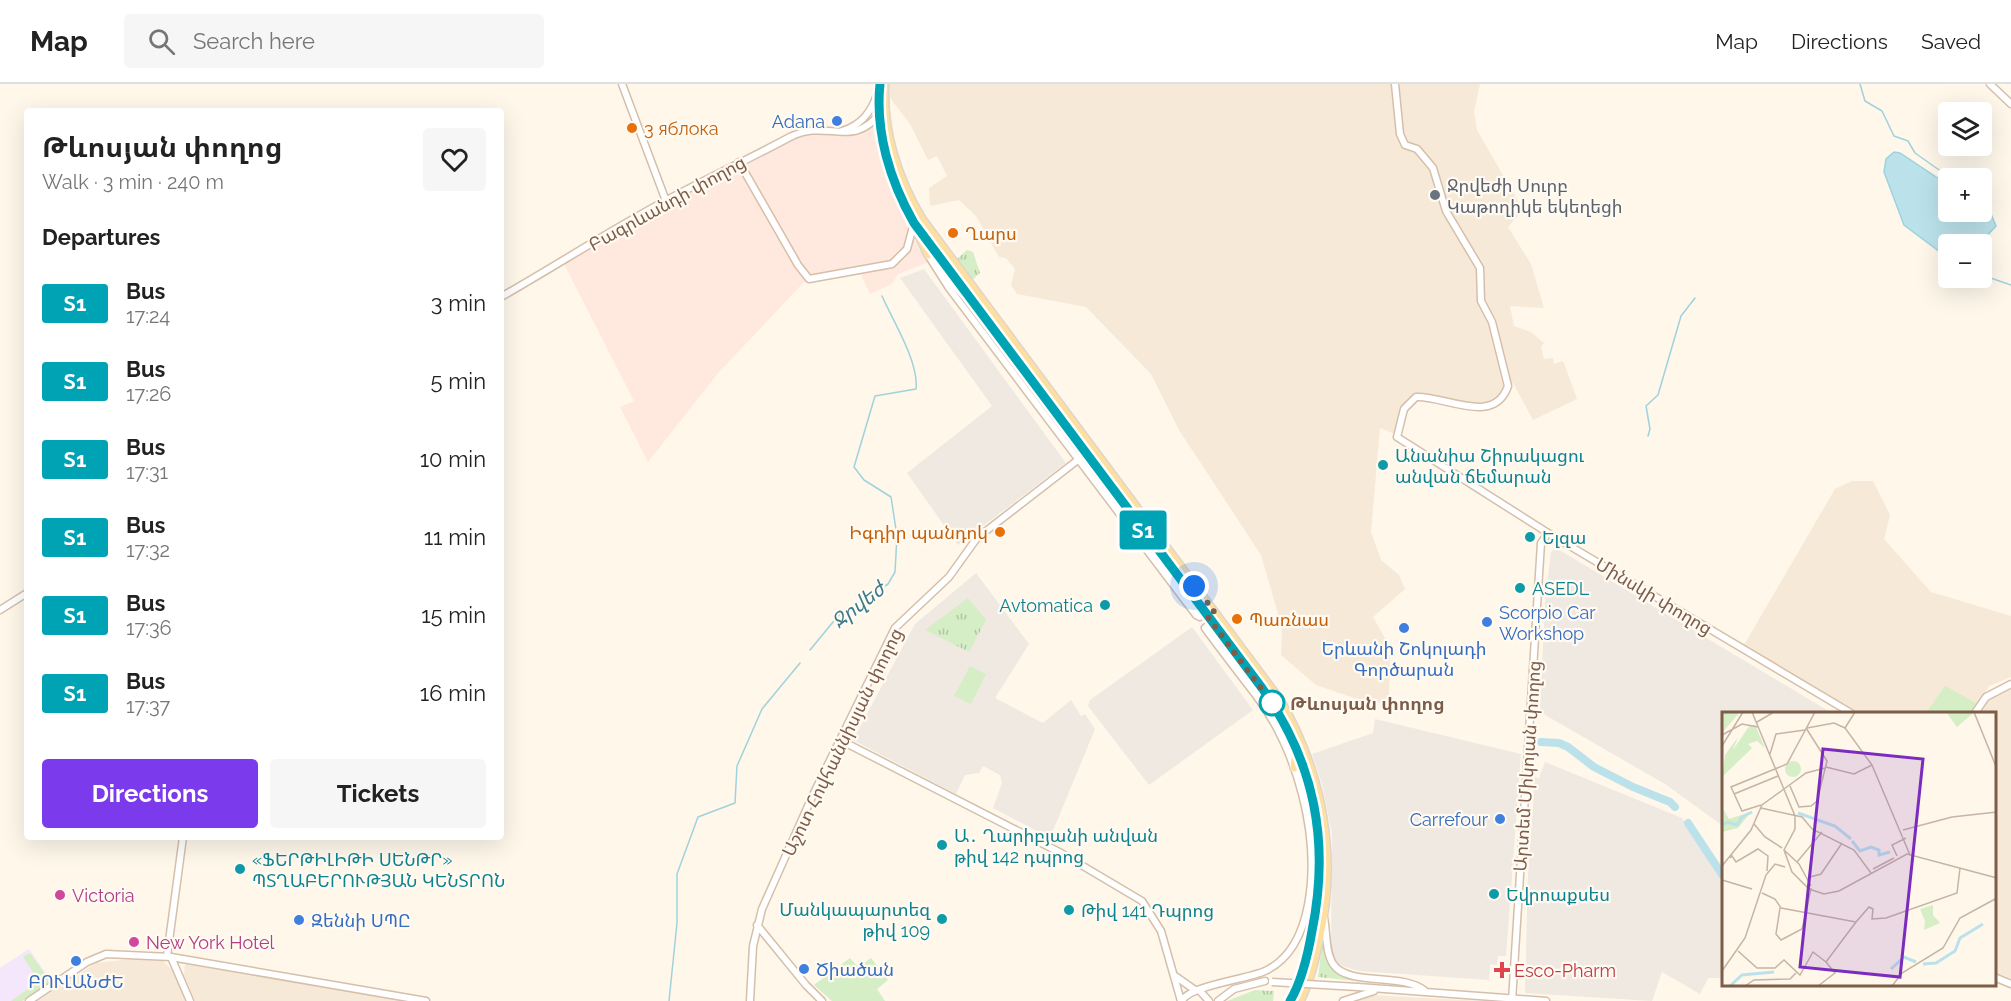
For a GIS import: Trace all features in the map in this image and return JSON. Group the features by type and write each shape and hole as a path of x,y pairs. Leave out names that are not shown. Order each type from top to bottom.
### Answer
{"main road":[{"path":"882,86 894,156 906,199 928,255"},
{"path":"882,86 879,115 886,155 906,199 1209,616 1260,679 1299,737 1319,794 1328,846 1324,917 1314,964 1300,1001"},
{"path":"915,224 974,305 1089,451"},
{"path":"1209,616 1260,679"},
{"path":"1270,693 1296,748 1310,785 1318,824 1321,864 1317,903 1306,959 1290,1001"},
{"path":"1294,768 1296,748"}],"street":[{"path":"622,84 666,201"},
{"name":"Մինսկի փողոց","path":"1395,84 1400,134 1404,145 1417,148 1433,168 1446,211 1480,268 1481,301 1493,325 1508,386 1505,394 1496,403 1478,409 1426,396 1416,397 1404,409 1397,437 1548,532 1849,712"},
{"path":"1990,84 2011,104"},
{"path":"841,131 857,125 864,118 882,86"},
{"name":"Բագրևանդի փողոց","path":"504,295 666,201 739,162 801,132 813,130 858,132 879,115 885,106"},
{"path":"739,162 798,265 810,279 892,264 907,249 915,224"},
{"path":"928,255 949,288 1197,616 1209,616 1205,628 1254,694 1294,768 1309,828 1317,903"},
{"path":"942,275 974,305"},
{"name":"Աշոտ Հովհաննիսյան փողոց","path":"750,1001 751,964 757,925 805,812 895,628 949,577 977,538 1089,451"},
{"name":"Արտեմ Միկոյան փողոց","path":"1513,1000 1541,543 1548,532"},
{"path":"0,610 24,594"},
{"path":"1976,712 1986,697 2011,684"},
{"path":"840,740 1061,853 1142,901 1161,931 1182,1001"},
{"path":"183,840 169,956 190,1001"},
{"path":"1182,1001 1186,994 1245,978 1269,968 1291,948 1304,924 1313,878"},
{"path":"1324,917 1329,953 1337,969 1361,977 1409,982 1426,992"},
{"path":"757,925 822,1001"},
{"path":"29,1001 87,962 106,954 169,956 426,1001"},
{"path":"1174,975 1209,1001"},
{"path":"1996,977 2011,984"},
{"path":"1245,978 1268,982 1546,1001"},
{"path":"1218,1001 1234,989 1268,982"},
{"path":"1343,1001 1382,989"}],"shaded area":[{"path":"890,84 1480,84 1474,111 1477,130 1523,210 1508,227 1531,264 1544,308 1510,306 1514,326 1531,332 1544,343 1541,347 1544,359 1553,358 1554,364 1562,361 1564,363 1577,399 1533,420 1513,383 1507,385 1495,402 1478,408 1424,394 1411,397 1403,407 1397,435 1380,428 1371,532 1381,560 1399,575 1405,589 1373,617 1390,647 1389,701 1381,703 1360,700 1316,685 1281,655 1282,627 1261,555 1179,430 1151,374 1086,307 1017,294 1011,285 1015,269 1006,258 999,257 976,216 959,200 930,206 929,188 947,176 937,156 928,160 910,124 890,98"},
{"path":"877,123 888,170 929,262 898,274 892,284 870,294 860,273 805,281 719,372 648,462 620,407 634,401 564,264 660,206 801,133 855,135"},
{"path":"924,269 1066,463 958,545 907,473 992,406 900,278"},
{"path":"1852,481 1873,481 1890,515 1884,539 1931,592 2011,616 2011,677 1989,686 1973,712 1857,712 1744,645 1835,489"},
{"path":"1556,548 1830,712 1722,712 1722,825 1665,784 1540,712 1545,603 1551,552"},
{"path":"976,573 1029,644 995,698 1043,723 1071,700 1081,716 1085,714 1095,729 1050,838 993,808 1002,783 1000,775 983,766 979,773 965,775 956,794 853,740 915,624"},
{"path":"1192,627 1253,710 1149,785 1088,706 1090,700"},
{"path":"2011,687 2011,983 1996,976 1996,712 1980,712 1989,699"},
{"path":"1375,719 1521,754 1506,956 1498,956 1497,965 1490,964 1489,980 1359,971 1339,965 1334,958 1331,944 1332,834 1322,784 1312,754 1373,733"},
{"path":"1545,762 1682,818 1722,882 1722,978 1708,978 1700,994 1662,972 1652,1001 1525,993 1528,874 1535,777 1539,778"},
{"path":"29,949 51,981 23,1001 0,1001 0,968"},
{"path":"140,958 163,961 173,971 185,1001 37,1001 96,963"},
{"path":"185,963 402,1001 195,1001 184,975"},
{"path":"1369,995 1484,1001 1351,1001"}],"green space":[{"path":"967,250 973,252 980,273 970,282 955,261"},
{"path":"949,285 1017,365 1056,415 1074,444 1062,436"},
{"path":"1102,480 1202,612 1198,615 1100,482"},
{"path":"968,598 986,620 969,652 925,630"},
{"path":"970,666 986,674 971,704 954,696"},
{"path":"1945,686 1976,703 1971,712 1927,712"},
{"path":"1323,936 1330,967 1337,974 1357,981 1318,977"},
{"path":"30,953 50,981 22,1001 11,1001 39,981 23,957"},
{"path":"850,958 858,967 871,958 888,980 877,989 885,1001 832,1001 814,985"},
{"path":"1255,990 1274,991 1273,1001 1227,1001"}],"water":[{"path":"1894,152 1900,153 1938,178 1938,222 1992,222 1992,216 1996,226 1988,234 1938,234 1938,250 1904,225 1884,172 1886,159"}],"waterway":[{"path":"1860,84 1865,101 1882,111 1894,136 1908,141 1915,153 1938,169"},
{"path":"1992,278 2011,285"},
{"name":"Ջրվեժ","path":"810,650 838,616 888,584 895,572 897,536 891,497 864,480 854,467 875,396 916,389 914,367 882,296"},
{"path":"1648,436 1650,429 1646,406 1658,395 1681,316 1695,298"},
{"name":"Ջրվեժ","path":"669,1001 677,923 677,874 698,817 735,803 737,766 762,709 800,663"},
{"path":"1541,742 1559,743 1568,747 1594,767 1633,787 1670,802 1675,807"},
{"path":"1688,823 1722,874"}],"bus line":[{"name":"Տ1","path":"880,84 879,115 884,148 894,179 914,223 1262,688 1296,748 1315,804 1321,853 1321,875 1311,939 1290,1001"}],"place":[{"name":"Adana","path":"837,121"},
{"name":"3 яблока","path":"632,128"},
{"name":"Ջրվեժի Սուրբ Կաթողիկե եկեղեցի","path":"1435,195"},
{"name":"Ղարս","path":"953,233"},
{"name":"Անանիա Շիրակացու անվան ճեմարան","path":"1383,465"},
{"name":"Իգդիր պանդոկ","path":"1000,532"},
{"name":"Ելզա","path":"1530,537"},
{"name":"ASEDL","path":"1520,588"},
{"name":"Avtomatica","path":"1105,605"},
{"name":"Պառնաս","path":"1237,619"},
{"name":"Scorpio Car Workshop","path":"1487,622"},
{"name":"Երևանի Շոկոլադի Գործարան","path":"1404,628"},
{"name":"Թևոսյան փողոց","path":"1272,703"},
{"name":"Carrefour","path":"1500,819"},
{"name":"Ա․ Ղարիբյանի անվան թիվ 142 դպրոց","path":"942,845"},
{"name":"«ՖԵՐԹԻԼԻԹԻ ՍԵՆԹՐ» ՊՏՂԱԲԵՐՈՒԹՅԱՆ ԿԵՆՏՐՈՆ","path":"240,869"},
{"name":"Եվրոաքսես","path":"1494,894"},
{"name":"Victoria","path":"60,895"},
{"name":"Թիվ 141 Դպրոց","path":"1069,910"},
{"name":"Մանկապարտեզ թիվ 109","path":"942,919"},
{"name":"Զեննի ՍՊԸ","path":"299,920"},
{"name":"New York Hotel","path":"134,942"},
{"name":"ԲՈՒԼԱՆԺԵ","path":"76,961"},
{"name":"Ծիածան","path":"804,969"},
{"name":"Esco-Pharm","path":"1502,970"}],"route":[{"path":"1194,586 1214,611 1207,616 1272,703"}]}
